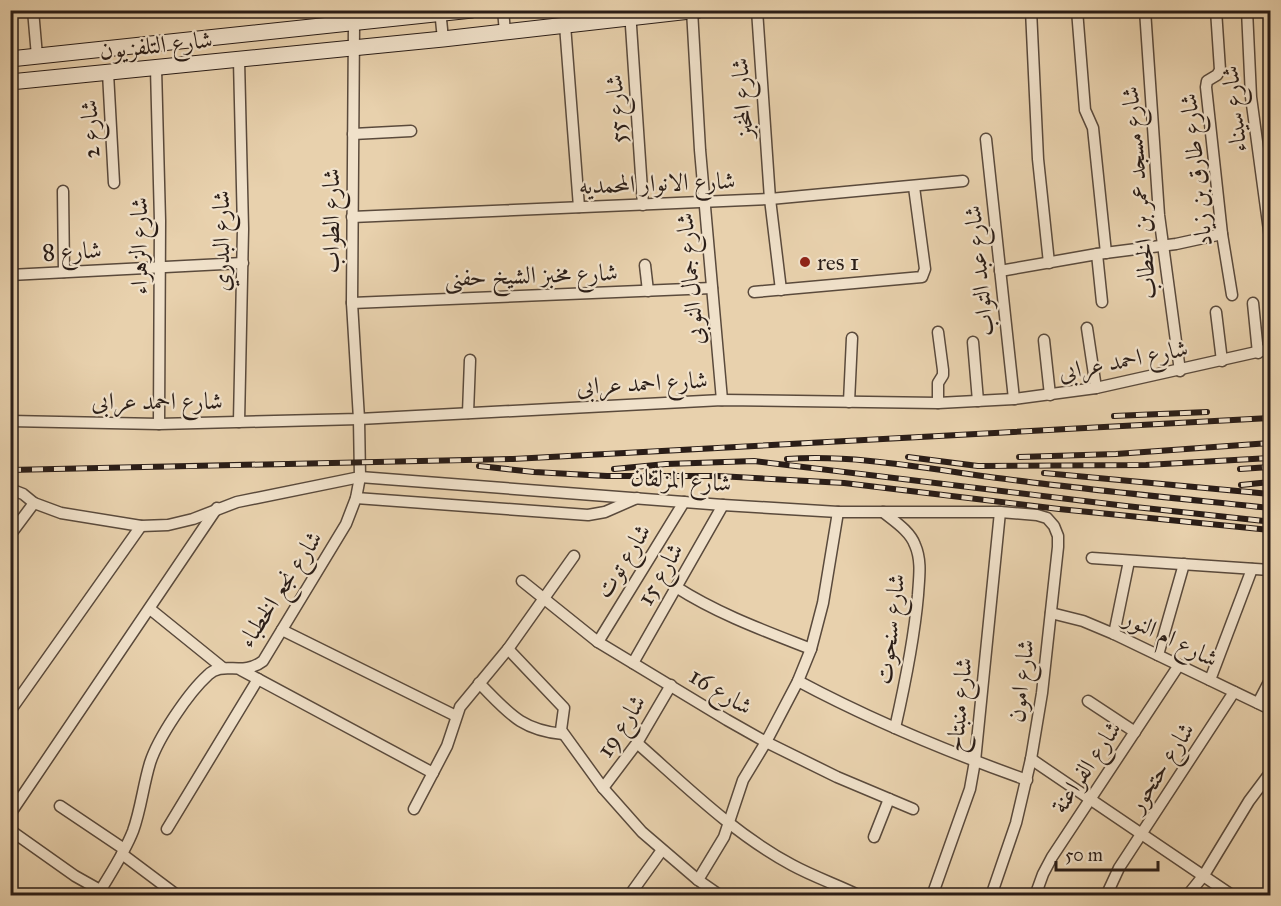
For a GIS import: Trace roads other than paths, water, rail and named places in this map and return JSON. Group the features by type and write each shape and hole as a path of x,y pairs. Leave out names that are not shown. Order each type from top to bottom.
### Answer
{"main road":[{"name":"شارع التلفزيون","path":"10,59 354,24 378,16 472,10"},
{"name":"شارع التلفزيون","path":"10,82 354,49 565,25 630,14 699,10"}],"street":[{"path":"33,10 37,56"},
{"path":"503,10 505,32"},
{"name":"شارع المخبز","path":"757,10 770,199 782,290"},
{"path":"1031,10 1038,159 1049,263"},
{"path":"1077,10 1085,110 1092,128 1102,254 1102,302"},
{"name":"شارع مسجد عمر بن الخطاب","path":"1145,10 1163,246 1180,371"},
{"name":"شارع طارق بن زياد","path":"1216,10 1220,70 1206,84 1222,234 1232,295"},
{"name":"شارع سيناء","path":"1247,10 1251,97 1269,208 1270,238"},
{"name":"شارع جمال النوبى","path":"692,11 722,400"},
{"path":"441,12 443,39"},
{"name":"شارع 55","path":"630,14 643,205"},
{"name":"شارع الطواب","path":"354,24 352,303 359,419"},
{"path":"565,25 579,207"},
{"name":"شارع البدري","path":"239,60 243,263 239,422"},
{"name":"شارع الزهراء","path":"156,68 160,173 159,424"},
{"name":"شارع 2","path":"108,73 114,183"},
{"path":"353,134 411,131"},
{"name":"شارع عبد التواب","path":"986,139 1014,399"},
{"name":"شارع الانوار المحمديه","path":"352,217 770,199 963,181"},
{"path":"754,292 922,277 925,269 914,187"},
{"path":"63,191 64,272"},
{"path":"1000,271 1163,246 1222,234"},
{"name":"شارع 8","path":"10,275 243,263"},
{"path":"645,265 648,291"},
{"name":"شارع مخبز الشيخ حفنى","path":"352,303 712,288"},
{"path":"1253,303 1258,352"},
{"path":"1216,312 1221,361"},
{"path":"1087,328 1096,388"},
{"path":"938,403 938,383 943,375 939,332"},
{"path":"849,402 852,338"},
{"path":"1044,340 1050,395"},
{"path":"973,342 978,401"},
{"name":"شارع احمد عرابى","path":"10,422 159,424 359,419 722,400 938,403 1014,399 1096,388 1270,350"},
{"path":"468,413 470,360"},
{"name":"شارع نجع الخطباء","path":"99,893 123,852 139,810 150,762 162,737 206,676 213,670 249,669 263,661 332,550 346,524 356,498 360,477 359,419"},
{"name":"شارع المزلقان","path":"10,489 23,494 34,504 61,513 141,526 168,525 237,502 360,477 838,512 1000,513"},
{"path":"356,498 588,514 605,512 638,498"},
{"name":"شارع توت","path":"598,642 684,502"},
{"path":"10,535 34,504"},
{"name":"شارع 15","path":"633,663 723,505"},
{"path":"10,814 218,508"},
{"path":"699,880 724,837 743,780 798,681 811,650 823,603 838,512"},
{"name":"شارع سنحوت","path":"883,512 914,542 919,558 911,653 895,728"},
{"name":"شارع امون","path":"991,896 1016,823 1027,780 1042,693 1058,547 1058,536 1054,526 1047,518 1037,515 1000,513"},
{"name":"شارع منبتاح","path":"932,896 970,789 975,761 1000,513"},
{"path":"10,711 141,526"},
{"path":"414,809 453,731 456,716 465,699 508,649 574,556"},
{"path":"1092,558 1270,570"},
{"path":"1114,634 1129,561"},
{"path":"1158,655 1184,564"},
{"path":"1210,680 1252,569"},
{"name":"شارع 16","path":"522,581 598,642 766,742 837,777 914,809"},
{"path":"676,587 721,613 811,650"},
{"path":"150,609 223,668"},
{"name":"شارع ام النور","path":"1051,613 1083,621 1114,634 1270,709"},
{"path":"282,630 456,716"},
{"path":"508,649 564,708 561,726 563,734 622,811 662,850 721,896"},
{"name":"شارع الفراعنة","path":"1035,896 1052,857 1179,665"},
{"path":"240,670 433,773"},
{"path":"166,829 258,679"},
{"path":"1258,703 1270,680"},
{"path":"798,681 895,728 1027,780"},
{"path":"479,683 523,724 542,732 563,734"},
{"name":"شارع 19","path":"603,788 637,743 671,685"},
{"name":"شارع حتحور","path":"1106,896 1119,868 1234,692"},
{"path":"1088,701 1135,732"},
{"path":"637,743 729,823 759,845 792,865 855,895"},
{"path":"1031,759 1233,896"},
{"path":"1187,896 1204,875 1242,811 1270,773"},
{"path":"874,837 889,799"},
{"path":"60,806 178,896"},
{"path":"10,830 99,893"},
{"path":"629,896 662,850"}],"railway":[{"path":"1114,416 1207,412"},
{"path":"10,470 513,459 1270,418"},
{"path":"1019,457 1116,454 1270,443"},
{"path":"908,457 978,466 1146,465 1270,458"},
{"path":"787,459 872,461 1045,484 1270,508"},
{"path":"614,469 666,464 754,461 1264,521"},
{"path":"479,466 607,476 718,476 844,483 1059,509 1270,530"},
{"path":"1240,469 1270,467"},
{"path":"1044,473 1270,494"},
{"path":"1241,485 1270,482"}],"place":[{"name":"res 1","path":"805,262"}]}
